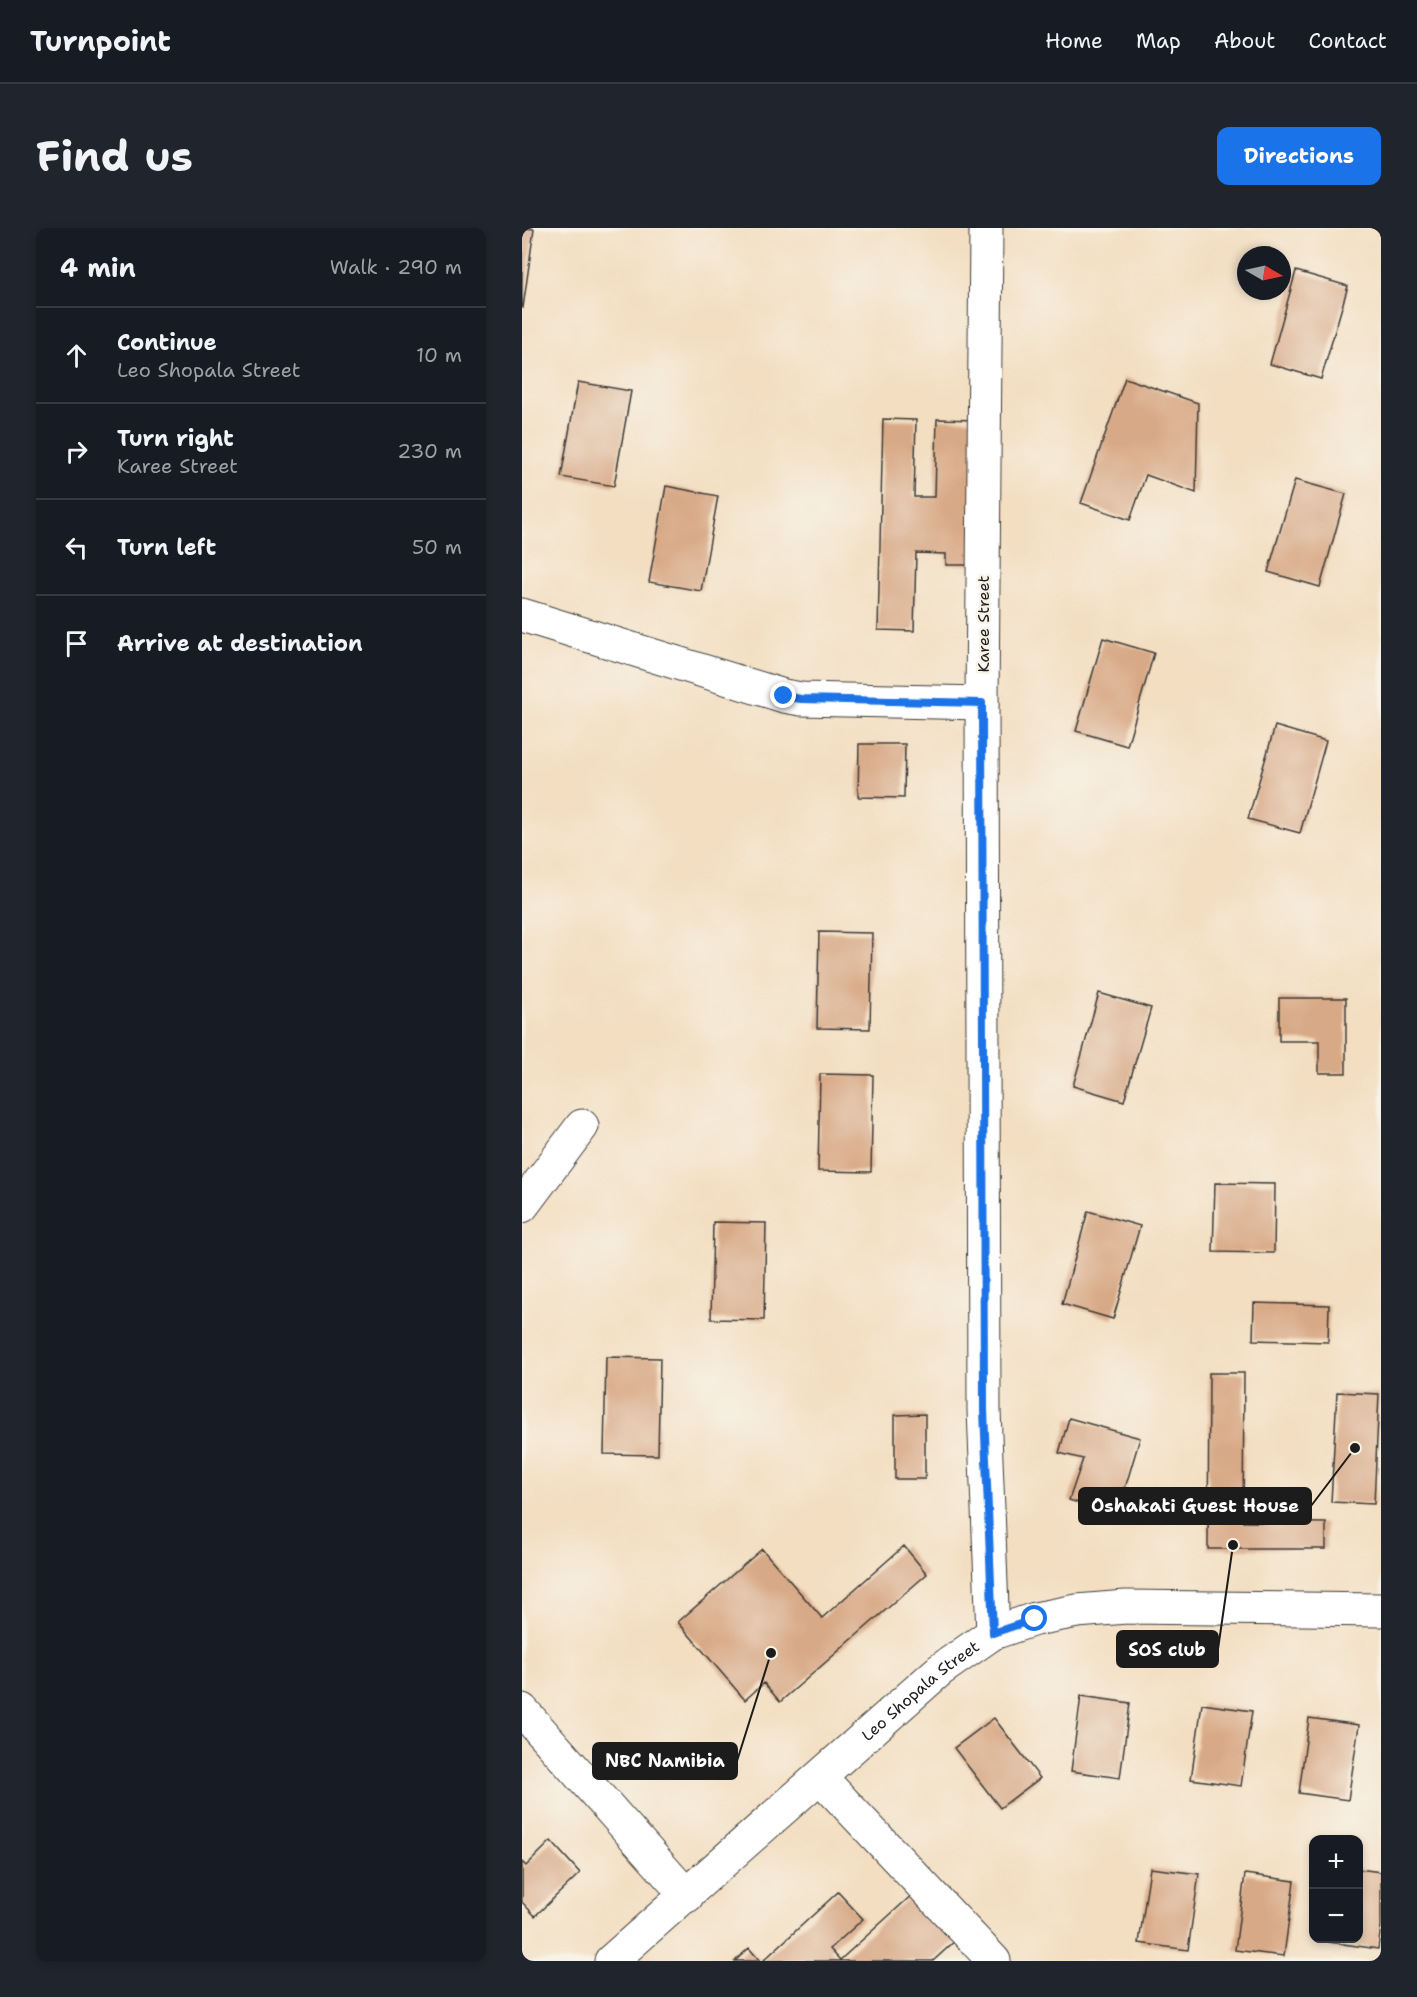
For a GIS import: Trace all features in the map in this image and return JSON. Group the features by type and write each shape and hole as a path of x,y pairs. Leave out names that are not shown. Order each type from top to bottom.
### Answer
{"street":[{"name":"Karee Street","path":"986,228 982,703 984,1398 993,1633"},
{"path":"522,615 784,696 801,699 982,703"},
{"path":"522,1206 582,1126"},
{"name":"Leo Shopala Street","path":"611,1961 821,1778 940,1670 993,1633 1035,1619 1077,1611 1126,1607 1381,1610"},
{"path":"522,1710 687,1896"},
{"path":"821,1778 994,1961"}],"building":[{"path":"522,228 534,229 523,308 522,307"},
{"path":"1296,271 1348,286 1321,379 1270,364 1288,300 1291,300 1291,289"},
{"path":"1125,378 1198,403 1196,493 1146,475 1130,520 1081,503"},
{"path":"578,382 631,391 614,486 561,477"},
{"path":"883,419 916,420 914,497 935,497 937,419 977,420 974,565 946,565 946,554 916,553 914,631 878,630"},
{"path":"1295,480 1346,494 1320,587 1268,572"},
{"path":"666,486 718,496 701,591 649,582"},
{"path":"1103,638 1154,653 1127,746 1076,731"},
{"path":"1275,726 1326,741 1300,833 1248,819"},
{"path":"859,744 905,744 904,798 858,797"},
{"path":"819,932 872,933 870,1029 817,1028"},
{"path":"1099,993 1151,1008 1124,1101 1073,1086"},
{"path":"1279,998 1346,998 1346,1073 1319,1073 1319,1041 1279,1041"},
{"path":"820,1074 873,1075 871,1172 818,1171"},
{"path":"1215,1183 1275,1184 1274,1253 1213,1252"},
{"path":"1088,1211 1140,1226 1113,1319 1062,1304"},
{"path":"713,1222 766,1223 764,1320 711,1319"},
{"path":"1254,1303 1329,1305 1328,1342 1253,1340"},
{"path":"606,1357 660,1358 658,1455 604,1454"},
{"path":"1209,1373 1244,1373 1243,1522 1326,1523 1326,1549 1208,1549"},
{"path":"1337,1392 1379,1394 1374,1504 1331,1502"},
{"path":"925,1414 925,1479 895,1479 895,1415"},
{"path":"1069,1418 1140,1438 1117,1515 1069,1500 1083,1459 1059,1453"},
{"path":"904,1546 927,1574 780,1702 764,1683 745,1700 678,1622 762,1549 822,1618"},
{"path":"1081,1696 1130,1703 1120,1778 1071,1771"},
{"path":"1202,1704 1252,1711 1241,1786 1191,1779"},
{"path":"994,1718 1040,1778 1000,1808 954,1748"},
{"path":"1309,1718 1359,1725 1348,1800 1299,1793"},
{"path":"551,1841 580,1873 535,1916 522,1902 522,1862 526,1866"},
{"path":"1150,1868 1199,1874 1188,1950 1139,1943"},
{"path":"1363,1870 1381,1872 1381,1926 1378,1949 1336,1943 1363,1943"},
{"path":"1245,1874 1294,1881 1284,1956 1235,1950"},
{"path":"838,1892 863,1919 830,1949 840,1960 914,1893 956,1940 933,1961 763,1961"},
{"path":"749,1948 760,1961 735,1961"}],"place":[{"name":"Oshakati Guest House","path":"1355,1448"},
{"name":"SOS club","path":"1233,1545"},
{"name":"NBC Namibia","path":"771,1653"}],"route":[{"path":"784,696 801,699 982,703 984,1410 988,1555 993,1633 1035,1619"}]}
